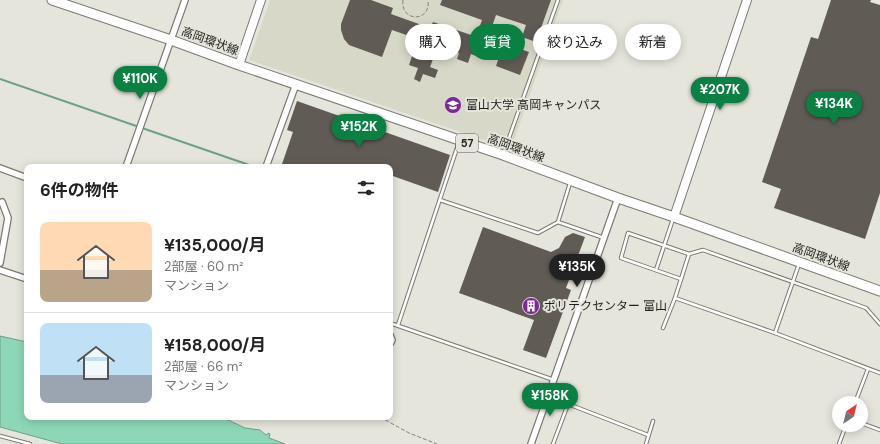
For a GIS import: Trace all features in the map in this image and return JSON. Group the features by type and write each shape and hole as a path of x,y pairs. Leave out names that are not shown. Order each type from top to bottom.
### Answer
{"main road":[{"name":"高岡環状線","path":"52,0 503,155 618,198 880,291"}],"street":[{"path":"127,164 185,0"},
{"path":"239,65 261,0"},
{"path":"674,217 746,0"},
{"path":"267,164 296,84"},
{"path":"0,168 24,177"},
{"path":"531,444 618,198"},
{"path":"0,263 8,218 2,202"},
{"path":"0,270 24,278"}],"lane":[{"path":"503,155 558,0"},
{"path":"398,325 460,140"},
{"path":"440,200 538,233 558,222 570,180"},
{"path":"656,270 674,217"},
{"path":"558,222 604,238"},
{"path":"681,279 621,258 628,234 689,254 703,250 866,308 880,324"},
{"path":"662,328 675,298 689,254"},
{"path":"774,333 800,262"},
{"path":"675,298 880,373"},
{"path":"393,324 554,380"},
{"path":"857,396 868,369"},
{"path":"553,444 573,391"},
{"path":"568,404 648,435"},
{"path":"646,444 653,421"},
{"path":"868,426 880,430"},
{"path":"839,444 843,432"},
{"path":"0,436 30,444"}],"path":[{"path":"403,0 402,4 405,12 412,17 425,14 429,6 428,0"},
{"path":"385,420 409,433 437,444"}],"shaded area":[{"name":"富山大学 高岡キャンパス","path":"270,0 563,0 555,24 533,24 533,60 542,60 511,149 249,60"},
{"path":"0,336 24,341 24,420 228,420 245,428 260,430 266,435 269,433 269,438 285,444 62,444 0,427"}],"building":[{"path":"350,0 371,0 393,8 391,14 419,24 405,24 405,34 392,30 382,57 349,45 344,39 341,24"},
{"path":"442,0 551,0 542,24 533,24 533,41 525,38 525,24 496,15 493,24 481,24 482,20 440,5"},
{"path":"831,0 871,0 870,2 880,5 880,193 865,239 774,208 781,189 762,182 811,37 818,39"},
{"path":"461,32 469,34 468,63 460,60 461,60"},
{"path":"525,51 529,52 520,75 496,66 498,60 525,60"},
{"path":"411,60 433,60 430,67 438,70 435,78 423,74 420,82 414,79 418,68 409,65"},
{"path":"297,101 450,155 438,192 393,176 393,164 282,164 293,132 287,130"},
{"name":"ポリテクセンター 富山","path":"483,227 551,252 559,248 565,237 573,233 585,237 566,288 571,290 546,358 523,350 534,320 459,293"}],"waterway":[{"path":"0,79 246,164"}],"place":[{"name":"富山大学 高岡キャンパス","path":"453,105"},
{"name":"ポリテクセンター 富山","path":"531,306"}]}
